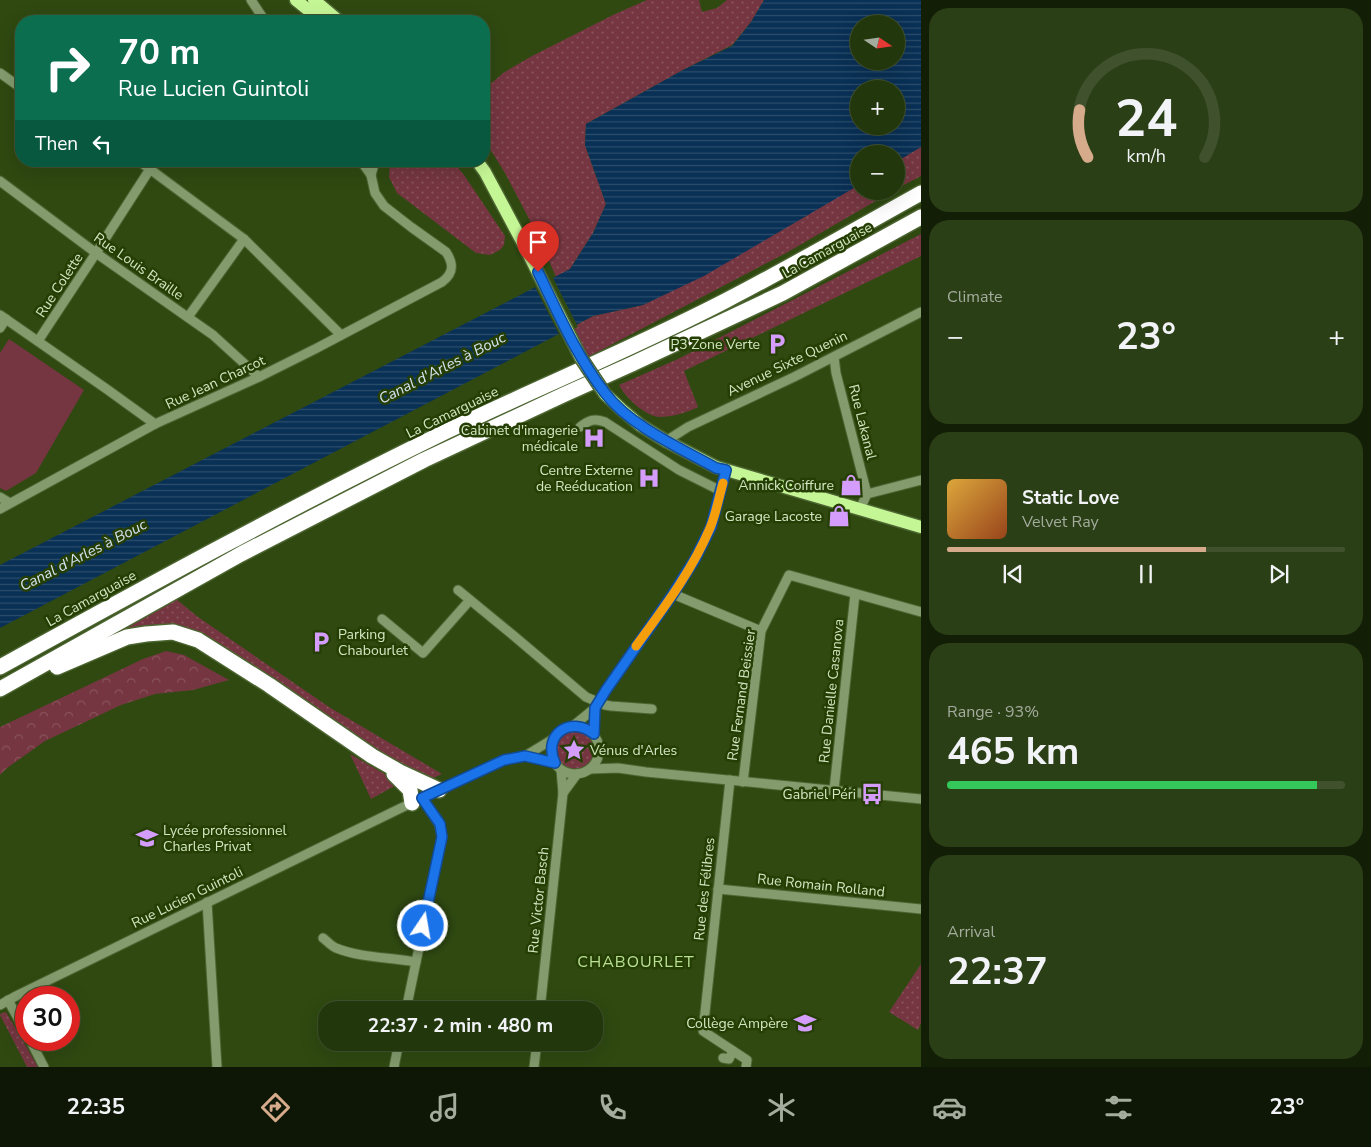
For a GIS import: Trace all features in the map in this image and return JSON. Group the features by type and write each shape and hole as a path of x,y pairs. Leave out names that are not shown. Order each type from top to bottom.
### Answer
{"highway":[{"name":"La Camarguaise","path":"0,667 138,591 314,498 447,431 726,301 921,193"},
{"name":"La Camarguaise","path":"0,689 241,554 424,460 783,293 921,217"},
{"path":"0,696 64,664 128,637 172,632 198,640 211,647 372,756 400,772 439,790"},
{"path":"372,756 405,784 417,801"}],"main road":[{"path":"296,0 315,15"},
{"path":"314,0 332,15"},
{"path":"481,167 525,247 581,358 605,394 620,409 640,425 666,441 716,468 921,527"}],"street":[{"path":"251,0 261,15"},
{"path":"0,73 15,84"},
{"path":"147,167 244,239 341,335"},
{"path":"365,167 371,175"},
{"path":"371,175 373,167"},
{"name":"Rue Colette","path":"38,341 150,169"},
{"name":"Rue Jean Charcot","path":"0,509 155,424 317,348 448,278 452,271 452,265 446,252 384,206 376,193 371,175"},
{"name":"Rue Louis Braille","path":"0,181 96,253 213,335 258,377"},
{"path":"188,317 244,239"},
{"name":"Avenue Sixte Quenin","path":"666,441 688,427 834,357 921,312"},
{"path":"0,328 3,317 155,424"},
{"name":"Rue Lakanal","path":"834,357 836,373 867,494"},
{"path":"580,427 588,421 596,419 605,422 679,470 720,491"},
{"path":"573,726 597,706 695,559 711,527 726,470"},
{"path":"860,510 867,494 921,480"},
{"path":"0,497 10,503"},
{"name":"Rue Fernand Beissier","path":"743,782 761,630 789,575 921,612"},
{"path":"458,590 597,706 652,708"},
{"path":"673,594 761,630"},
{"name":"Rue Danielle Casanova","path":"834,790 855,594"},
{"path":"382,620 423,653 470,600"},
{"path":"594,734 597,706"},
{"path":"580,726 594,734 600,748 596,763 591,768 585,773 577,774 568,773 558,766 552,756 551,747 558,732 565,728 580,726"},
{"name":"Rue Lucien Guintoli","path":"0,1005 439,790 504,760 525,756 554,739"},
{"path":"599,755 618,768"},
{"name":"Rue Lucien Guintoli","path":"525,756 558,766"},
{"name":"Rue Victor Basch","path":"541,1001 563,793 558,766"},
{"path":"591,768 618,768 743,782 921,796"},
{"path":"563,793 577,774"},
{"name":"Rue des Félibres","path":"730,780 703,1031 733,1051"},
{"path":"408,1001 442,837 440,824 417,801"},
{"name":"Rue Romain Rolland","path":"718,889 921,909"},
{"path":"207,902 217,1067"},
{"path":"323,938 335,947 362,955 416,962"},
{"path":"8,1000 15,1013"},
{"path":"36,1051 44,1067"},
{"path":"394,1067 397,1051"},
{"path":"534,1067 536,1051"},
{"path":"723,1058 729,1059 733,1051 746,1064"}],"green space":[{"path":"647,0 699,0 702,12 717,8 727,0 764,0 751,22 732,45 586,124 585,145 606,204 593,233 570,269 556,277 538,236 490,149 490,85 503,73 532,56"},
{"path":"921,146 921,176 905,184 905,156"},
{"path":"390,167 457,167 505,236 504,245 500,250 490,255 476,253 397,193 389,177"},
{"path":"850,189 850,200 877,200 786,253 588,357 572,327 593,316 643,305"},
{"path":"921,234 921,256 684,371 698,407 684,413 654,416 636,405 619,385 678,359"},
{"path":"9,339 84,390 36,473 6,491 0,488 0,353"},
{"path":"176,599 198,617 329,707 442,774 433,778 424,778 393,761 212,640 192,630 159,624 125,631 123,627"},
{"path":"166,651 184,655 229,680 193,690 155,694 121,705 45,741 0,775 0,727 143,659"},
{"path":"575,731 582,732 588,737 593,743 593,757 588,763 582,768 575,769 568,768 562,763 557,757 556,750 557,743 562,737 568,732"},
{"path":"350,754 400,783 371,799"},
{"path":"921,964 921,1023 918,1030 889,1012"},
{"path":"6,1012 15,1027 15,1044 0,1015"},
{"path":"19,1051 29,1051 38,1067 27,1067"}],"water":[{"name":"Canal d'Arles à Bouc","path":"764,0 921,0 921,147 905,157 905,145 850,145 850,190 704,276 643,305 593,316 0,628 0,565 570,269 593,233 606,204 585,145 586,124 683,70 732,46 751,22"}],"pier":[{"path":"552,276 578,327 560,336 534,285"}],"slow traffic":[{"path":"636,646 695,559 711,527 723,483"}],"place":[{"name":"P3 Zone Verte","path":"777,344"},
{"name":"Cabinet d'imagerie médicale","path":"594,438"},
{"name":"Centre Externe de Reéducation","path":"649,478"},
{"name":"Annick Coiffure","path":"851,485"},
{"name":"Garage Lacoste","path":"839,516"},
{"name":"Parking Chabourlet","path":"321,642"},
{"name":"Vénus d'Arles","path":"574,750"},
{"name":"Gabriel Péri","path":"872,794"},
{"name":"Lycée professionnel Charles Privat","path":"147,838"},
{"name":"Collège Ampère","path":"805,1023"}],"district":[{"name":"CHABOURLET","path":"636,961"}],"route":[{"path":"423,926 442,837 440,824 422,798 504,760 525,756 555,763 551,747 558,732 565,728 580,726 594,734 595,708 695,559 711,527 726,470 716,468 640,425 605,394 581,358 538,272"}]}
